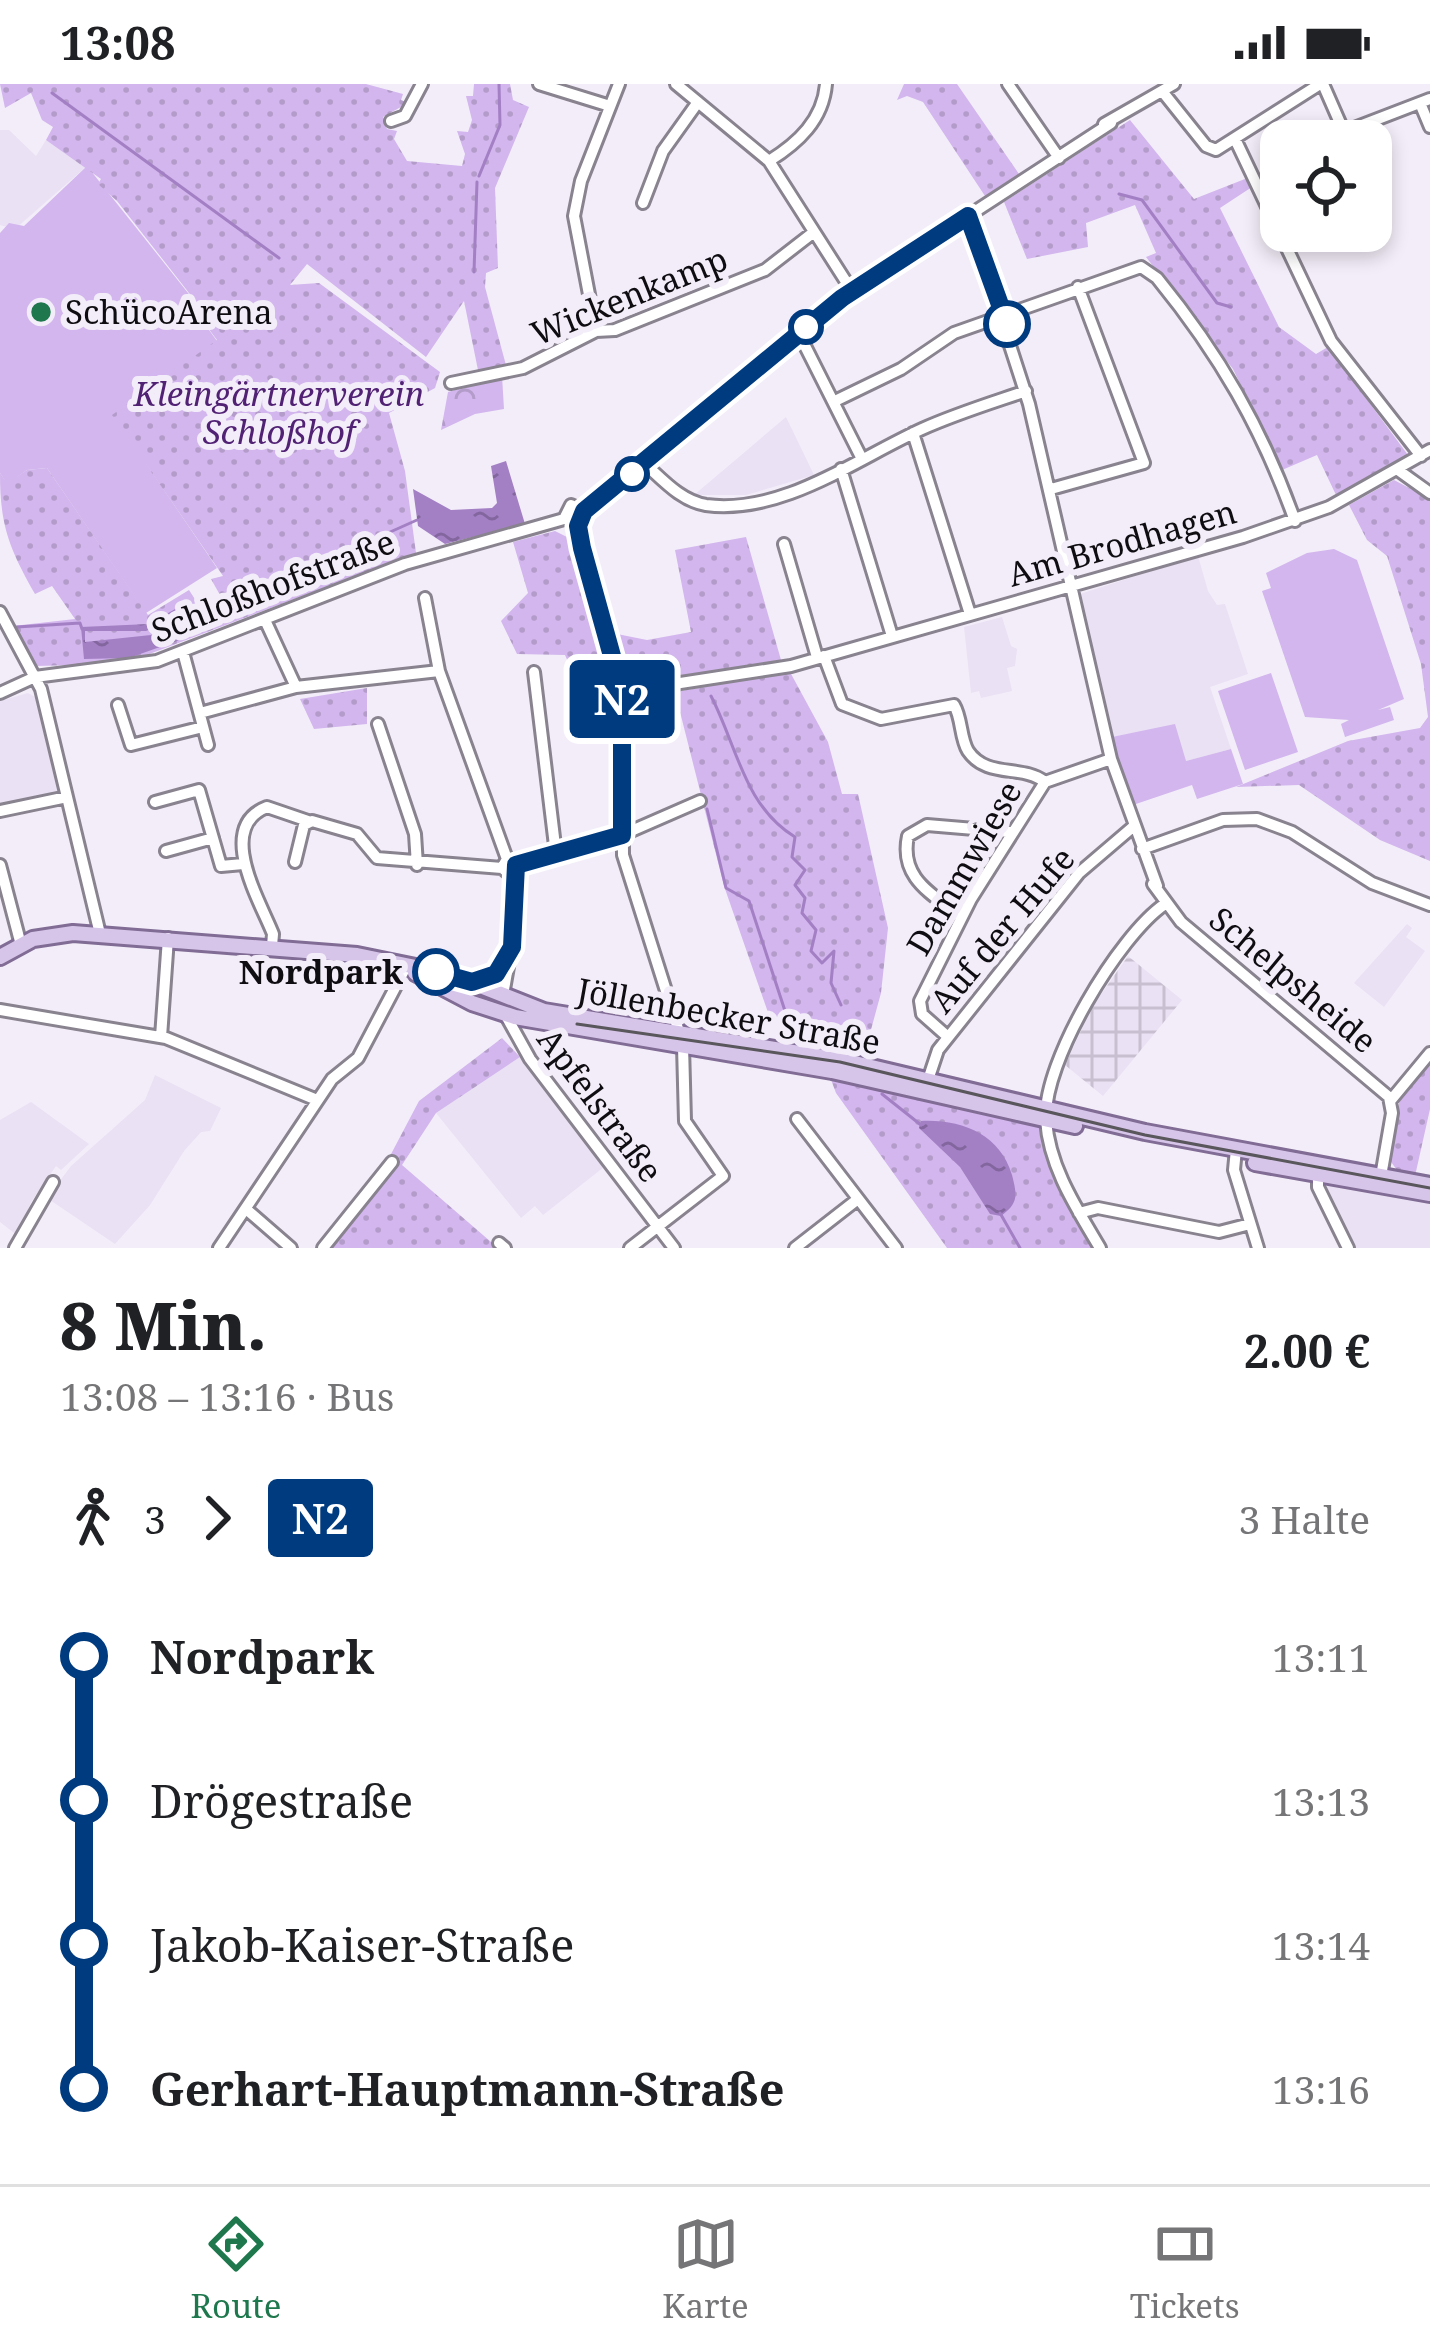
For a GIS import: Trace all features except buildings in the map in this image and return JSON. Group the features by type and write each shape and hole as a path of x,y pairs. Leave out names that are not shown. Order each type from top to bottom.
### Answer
{"main road":[{"name":"Jöllenbecker Straße","path":"0,957 52,934 339,952 472,982 544,1011 1430,1194"},
{"name":"Jöllenbecker Straße","path":"406,967 505,1014 842,1060 1046,1114"},
{"path":"502,995 505,1014"},
{"name":"Jöllenbecker Straße","path":"1380,1181 1430,1184"}],"street":[{"path":"391,121 405,116 422,84"},
{"path":"538,84 610,106"},
{"path":"596,331 574,216 581,181 620,84"},
{"path":"676,84 769,161 852,291"},
{"path":"769,161 806,133 822,106 826,84"},
{"path":"1008,84 1059,158"},
{"path":"681,1040 623,854 622,692 578,526 584,511 852,291 1168,88 1209,149 1235,139 1322,84 1344,132 1425,101 1430,127"},
{"path":"643,203 663,152 698,102"},
{"path":"1235,139 1331,341 1425,453"},
{"name":"Schelpsheide","path":"968,216 1004,314 1052,489 1112,759 1165,904 1391,1100"},
{"name":"Wickenkamp","path":"451,383 524,368 596,331 615,330 765,270 814,232"},
{"path":"835,401 901,369 942,339 1132,268 1157,278 1235,382 1269,450 1294,521"},
{"path":"1052,489 1144,463 1078,287"},
{"path":"799,334 862,459"},
{"path":"645,464 672,489 705,505 782,494 913,433 1026,392"},
{"path":"913,433 970,614"},
{"name":"Am Brodhagen","path":"622,692 821,656 1294,521 1425,453"},
{"path":"841,470 892,636"},
{"path":"1398,470 1430,493"},
{"name":"Schloßhofstraße","path":"0,693 35,677 131,668 183,652 405,563 564,519 571,505 584,511"},
{"path":"564,519 578,526"},
{"path":"784,544 842,704 881,719 956,706 971,753 998,772 1030,773 1045,782"},
{"path":"425,598 439,671 509,866 512,947 502,995"},
{"path":"0,612 35,677 100,934"},
{"path":"266,620 296,687"},
{"path":"183,652 208,745"},
{"path":"200,713 296,687 439,671"},
{"path":"534,672 556,854"},
{"path":"124,713 133,746 203,727"},
{"path":"378,724 415,834 417,865"},
{"name":"Dammwiese","path":"948,1037 922,1014 919,1005 961,917 991,875 1010,832 1045,782 1112,759"},
{"path":"155,802 199,790 223,867 243,864"},
{"path":"0,811 67,796"},
{"path":"272,946 273,934 243,864 249,824 258,811 275,808 357,834 377,858 417,865 509,866 622,835 700,801"},
{"path":"1142,849 1223,820 1257,819 1290,831 1360,877 1430,905"},
{"path":"295,862 308,821"},
{"path":"961,917 918,885 908,864 908,836 927,825 1010,832"},
{"name":"Auf der Hufe","path":"928,1080 935,1054 1079,873 1134,826"},
{"path":"166,851 213,838"},
{"path":"0,865 21,944"},
{"path":"1100,1248 1063,1180 1046,1114 1082,1012 1148,918 1165,904"},
{"path":"161,1037 168,938"},
{"path":"472,982 496,974 512,947"},
{"path":"219,1248 317,1100 358,1059 406,967"},
{"path":"0,1010 161,1037 317,1100"},
{"name":"Apfelstraße","path":"505,1014 530,1059 674,1248"},
{"path":"530,1059 526,1042 533,1028 545,1023"},
{"name":"Jöllenbecker Straße","path":"681,1040 685,1121 724,1176"},
{"path":"1380,1181 1391,1100 1430,1053"},
{"path":"797,1119 896,1248"},
{"path":"1235,1154 1258,1248"},
{"path":"323,1248 392,1162"},
{"path":"1318,1170 1348,1248"},
{"name":"Apfelstraße","path":"657,1226 724,1176"},
{"path":"15,1248 53,1182"},
{"path":"795,1248 858,1199"},
{"path":"246,1208 291,1248"},
{"path":"1079,1213 1098,1208 1223,1232 1250,1224"},
{"path":"630,1248 657,1226"}],"shaded area":[{"path":"0,130 9,130 36,156 46,140 87,166 15,229 0,225"},
{"path":"786,417 814,475 746,495 694,495"},
{"path":"1198,556 1208,591 1217,605 1225,604 1248,674 1210,687 1231,749 1186,761 1145,731 1112,737 1080,594"},
{"path":"1002,617 1011,646 1017,649 1015,666 1007,668 1012,691 981,698 979,691 971,693 964,627"},
{"path":"28,693 35,697 59,791 0,806 0,701"},
{"path":"1407,924 1412,928 1406,937 1425,951 1384,1007 1354,983"},
{"path":"1128,956 1182,1000 1103,1096 1065,1065 1092,1007"},
{"path":"520,1057 604,1167 543,1215 535,1206 521,1218 436,1113"},
{"path":"155,1075 221,1108 210,1131 201,1132 184,1151 150,1205 115,1244 47,1198 71,1166 145,1100"},
{"path":"31,1102 89,1144 61,1170 56,1166 31,1202 18,1236 0,1222 0,1120"},
{"path":"1329,1184 1430,1199 1430,1248 1354,1248 1325,1189"}],"green space":[{"name":"Kleingärtnerverein Schloßhof","path":"0,84 366,84 403,94 401,100 408,103 383,117 387,129 397,131 394,139 407,161 462,166 465,154 457,131 468,132 472,120 466,96 473,96 474,84 510,84 513,100 529,107 495,188 498,268 486,273 485,287 507,369 479,375 464,301 426,357 307,264 290,285 319,283 440,372 435,388 389,413 405,471 416,553 123,664 35,666 13,626 75,619 52,586 35,594 26,578 4,522 0,473 7,483 27,470 47,468 148,615 189,590 200,607 220,595 211,579 223,576 112,415 217,340 196,312 200,307 117,201 98,184 101,179 46,140 53,127 42,120 31,93 5,108"},
{"path":"904,84 957,84 1019,174 985,196 923,102 907,96 897,100"},
{"path":"1130,120 1194,199 1250,177 1255,185 1220,208 1279,327 1316,354 1328,347 1408,455 1336,495 1317,455 1282,470 1233,369 1146,257 1156,253 1135,205 1086,223 1088,247 1027,259 1004,202"},
{"path":"87,166 200,308 196,312 217,341 113,415 217,568 146,613 47,468 27,470 7,484 0,473 0,233 9,223 24,226"},
{"path":"502,376 504,409 475,414 441,430 448,392"},
{"path":"1394,480 1430,499 1430,861 1380,840 1299,785 1236,787 1348,741 1420,728 1428,717 1421,664 1387,556 1367,540 1349,505"},
{"path":"555,531 567,537 605,658 569,664 565,655 517,654 501,621 528,593 513,542"},
{"path":"746,537 781,660 628,686 612,633 647,640 691,632 675,550"},
{"path":"1334,549 1357,560 1404,699 1378,710 1390,707 1394,720 1345,737 1341,724 1349,720 1305,717 1262,591 1271,588 1266,573 1307,553"},
{"path":"790,672 828,742 842,794 858,794 888,928 881,993 863,1059 800,1049 804,1026 771,1021 724,886 675,692"},
{"path":"1271,673 1298,752 1245,770 1218,691"},
{"path":"367,688 367,724 314,729 300,699"},
{"path":"1175,724 1186,761 1231,749 1243,784 1197,799 1192,785 1133,805 1112,737"},
{"name":"Nordpark","path":"502,1038 520,1057 436,1113 402,1165 498,1248 329,1248 397,1163 390,1156 419,1101"},
{"path":"1430,1061 1430,1109 1415,1176 1399,1173 1389,1159 1400,1098"},
{"path":"830,1077 1042,1126 1063,1195 1094,1248 947,1248 836,1093"}],"water":[{"path":"506,461 525,524 445,544 418,526 413,489 451,510 492,508 497,503 491,466"},
{"path":"177,608 178,618 146,631 85,631 85,642 151,635 183,620 188,637 129,658 84,659 81,627 149,624"},
{"path":"921,1121 964,1126 998,1149 1015,1188 1014,1203 1007,1211 1001,1216 990,1214 960,1167 919,1128"}],"waterway":[{"path":"479,176 500,125 499,84"},
{"path":"52,93 279,258"},
{"path":"474,272 477,182"},
{"path":"1119,194 1142,200 1217,303 1231,307"},
{"path":"379,537 417,520"},
{"path":"185,626 266,580 270,592"},
{"path":"176,613 209,605"},
{"path":"17,627 80,623 82,629"},
{"path":"711,696 753,792 795,837 792,857 805,870 795,885 805,898 802,913 816,930 811,951 822,963 834,951 831,983 841,1005"},
{"path":"707,809 726,888 749,901 787,1017 803,1022"},
{"path":"882,1094 921,1125"},
{"path":"1000,1213 1020,1248"}],"tram line":[{"path":"577,1024 840,1062 1145,1135 1430,1188"}],"bus line":[{"name":"N2","path":"436,972 472,982 484,981 499,970 512,947 516,910 512,873 516,865 622,835 622,692 582,548 578,526 584,511 842,298 968,216 1007,324"}],"place":[{"name":"SchücoArena","path":"41,312"},
{"name":"Nordpark","path":"436,972"}]}
